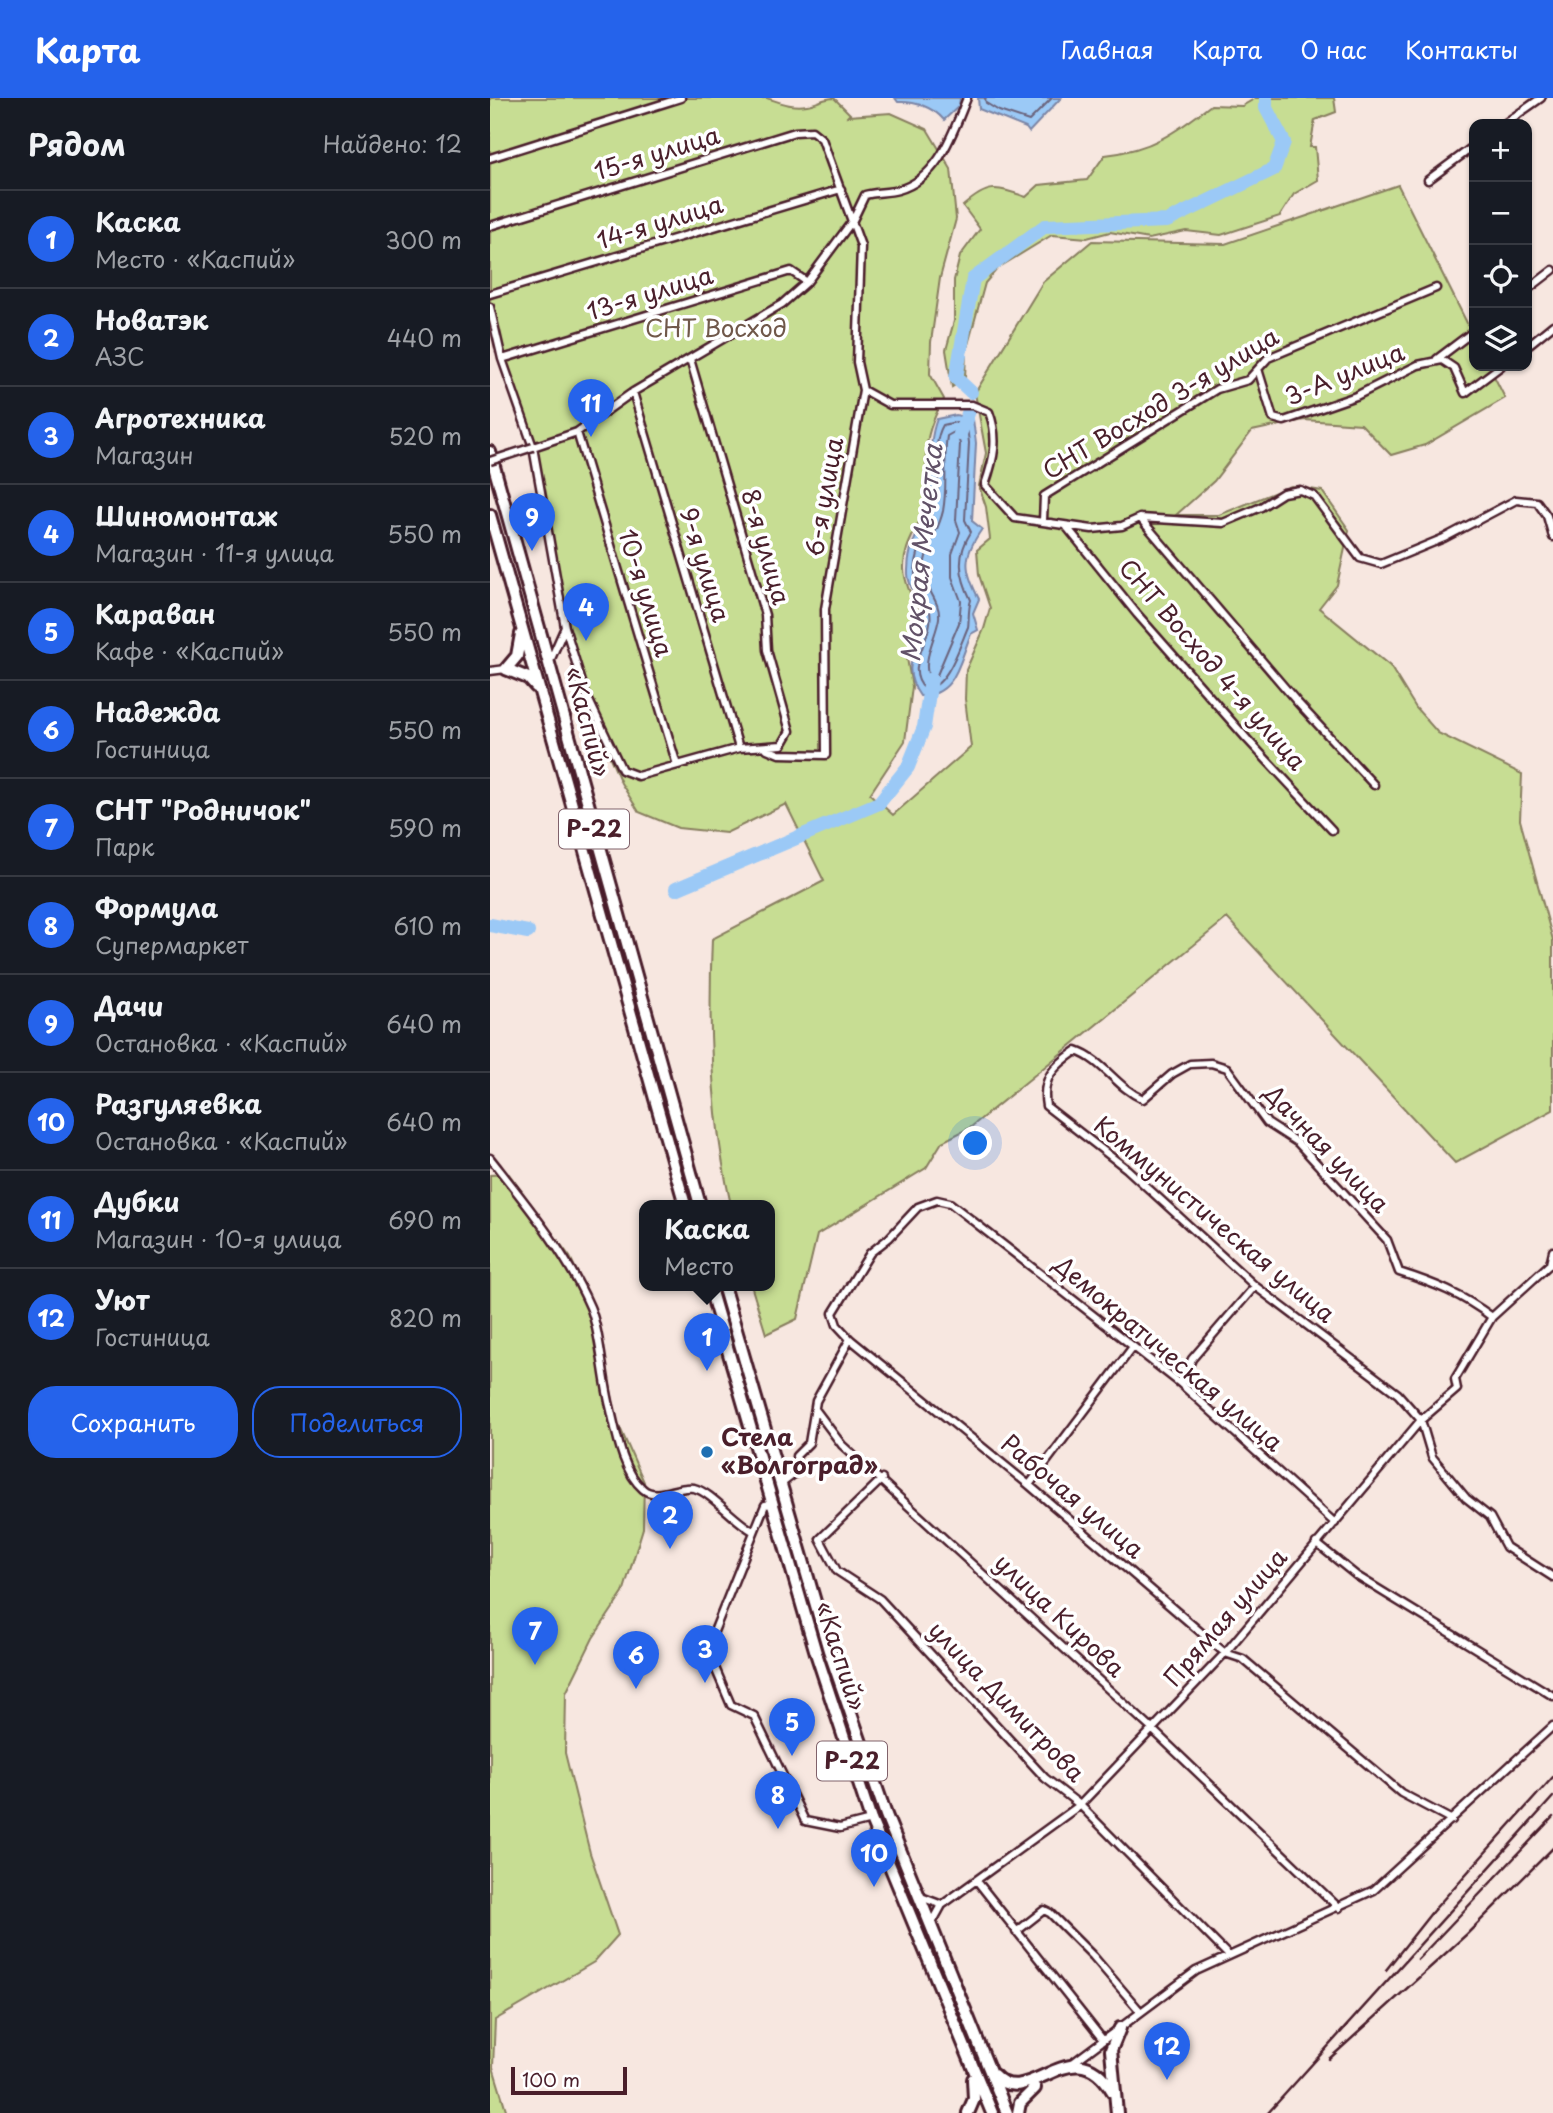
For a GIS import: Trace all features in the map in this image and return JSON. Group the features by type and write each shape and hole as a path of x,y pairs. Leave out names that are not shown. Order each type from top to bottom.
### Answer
{"highway":[{"name":"«Каспий»","path":"490,452 627,952 699,1200"},
{"name":"«Каспий»","path":"490,515 684,1200"},
{"path":"522,631 517,656 506,669 528,678 538,690"},
{"name":"«Каспий»","path":"711,1291 768,1491 768,1505 871,1820 972,2069"},
{"name":"«Каспий»","path":"725,1291 829,1650 886,1815 986,2064"},
{"path":"1116,2113 1111,2050 1120,2028"},
{"path":"986,2064 999,2082 1018,2091 1043,2082"},
{"name":"Р-22","path":"986,2064 1007,2113"},
{"path":"1018,2113 1026,2095 1067,2067 1086,2067 1104,2078 1113,2092"},
{"path":"968,2113 975,2099 972,2069"},
{"name":"Р-22","path":"972,2069 992,2113"}],"street":[{"path":"490,158 681,98"},
{"path":"490,461 577,432 633,392 782,304 807,282 853,220 865,195 898,190 933,166 948,148 967,98"},
{"path":"1511,119 1541,98"},
{"name":"15-я улица","path":"490,226 795,132 812,131 822,139 841,189"},
{"path":"1427,180 1469,150"},
{"name":"6-я улица","path":"765,748 779,754 825,755 825,609 863,390 857,362 862,246 841,189"},
{"name":"14-я улица","path":"490,294 841,189"},
{"path":"1532,286 1553,270"},
{"name":"13-я улица","path":"502,359 791,271 807,282"},
{"name":"СНТ Восход 3-я улица","path":"1043,521 1044,496 1217,389 1248,380 1268,358 1436,288"},
{"path":"490,307 502,359 533,447 565,627 585,692 622,770 639,776 739,748 765,748"},
{"path":"1532,342 1553,325"},
{"path":"1434,362 1469,335"},
{"name":"8-я улица","path":"690,359 765,615 767,650 790,731 782,745 765,748"},
{"name":"3-А улица","path":"1258,369 1267,406 1273,418 1284,421 1356,396 1418,365 1442,360 1454,368 1465,393 1494,371"},
{"path":"863,390 890,405 972,405 989,412 996,429 994,457 985,485 1014,518 1092,529 1122,526 1140,518 1223,523 1261,507 1283,493 1300,490 1314,496 1360,558 1381,564 1444,538 1516,500 1537,502 1546,516 1553,537"},
{"name":"9-я улица","path":"633,392 739,748"},
{"name":"10-я улица","path":"577,432 677,765"},
{"name":"СНТ Восход 4-я улица","path":"1140,518 1298,703 1374,785"},
{"name":"СНТ Восход 4-я улица","path":"1065,524 1238,729 1332,830"},
{"path":"549,662 565,627"},
{"path":"490,671 506,669"},
{"name":"Дачная улица","path":"1057,1064 1076,1051 1089,1056 1131,1094 1143,1099 1172,1074 1190,1064 1211,1063 1227,1068 1267,1123 1298,1143 1387,1240 1399,1272 1458,1294 1492,1317"},
{"name":"Коммунистическая улица","path":"1057,1064 1046,1078 1046,1106 1127,1169 1255,1286 1398,1394 1421,1420 1432,1457 1466,1498 1490,1517 1506,1546 1553,1577"},
{"path":"490,1158 555,1241 592,1309 606,1391 619,1443 633,1476 643,1490 655,1494 680,1488 702,1490 729,1516 753,1531"},
{"name":"Рабочая улица","path":"973,1219 950,1203 937,1200 918,1207 889,1238 870,1253 833,1313 837,1325 850,1339 1030,1485 1225,1653 1243,1659 1401,1793 1452,1820"},
{"name":"Демократическая улица","path":"973,1219 1132,1348 1181,1384 1335,1523"},
{"path":"1492,1317 1550,1264 1553,1251"},
{"path":"1181,1384 1192,1359 1255,1286"},
{"name":"Прямая улица","path":"942,1905 1080,1805 1153,1730 1225,1653 1421,1420 1457,1389 1455,1379 1492,1317"},
{"path":"781,1484 797,1471 796,1456 809,1443 815,1409 850,1339"},
{"path":"1030,1485 1132,1348"},
{"name":"улица Кирова","path":"815,1409 842,1445 1153,1730 1339,1908"},
{"name":"улица Димитрова","path":"882,1479 820,1539 837,1571 880,1599 1045,1778 1080,1805 1228,1955"},
{"path":"768,1505 753,1531 706,1648 731,1705 754,1716 765,1734 805,1821 840,1828 871,1820"},
{"path":"1315,1543 1357,1576 1553,1696"},
{"path":"1067,2067 1196,1970 1374,1891 1553,1726"},
{"path":"977,1881 1103,2040"},
{"path":"919,1895 942,1905 930,1927"},
{"path":"1016,1932 1036,1914 1044,1910 1050,1913 1093,1956 1140,2011"}],"green space":[{"name":"СНТ Восход","path":"490,98 767,98 797,106 834,98 850,114 848,116 891,113 927,129 951,169 956,219 940,278 931,342 930,374 944,399 927,440 926,502 904,560 906,581 921,615 907,658 912,687 905,741 870,794 893,815 971,747 965,699 966,670 990,608 979,575 977,550 990,539 986,507 979,486 986,453 975,393 1043,282 1092,241 1225,244 1398,185 1469,327 1469,371 1492,371 1505,398 1425,445 1391,455 1361,424 1304,420 1252,431 1214,481 1176,515 1219,515 1291,486 1322,491 1349,530 1337,585 1319,608 1390,666 1416,708 1438,733 1522,774 1520,820 1553,940 1553,1110 1455,1163 1227,918 971,1127 942,1142 926,1168 817,1235 797,1319 766,1334 753,1291 775,1291 775,1200 730,1200 715,1106 710,1006 712,939 824,881 786,804 726,833 678,828 639,812 621,783 583,695 561,627 534,458 490,319"},
{"path":"1256,98 1334,98 1336,112 1315,120 1310,147 1315,147 1318,180 1294,194 1280,216 1221,235 1186,231 1149,239 1110,232 1087,238 1052,235 998,268 985,283 966,352 965,379 952,387 946,350 954,321 954,280 960,256 980,229 963,206 979,194 992,189 1026,197 1039,185 1087,180 1105,155 1136,149 1162,139 1211,105 1242,106"},
{"path":"509,1174 570,1257 595,1309 617,1421 644,1482 643,1528 623,1593 593,1638 566,1693 565,1753 590,1853 618,1935 594,1962 495,2020 493,2067 507,2113 490,2113 490,1175"}],"water":[{"path":"895,98 960,98 959,106 944,120 929,108 898,102"},
{"path":"978,98 1061,98 1029,132 1026,128 979,109"},
{"path":"956,415 973,419 976,443 972,521 982,529 971,548 967,564 970,580 979,599 973,613 978,630 971,634 949,684 932,694 920,696 910,673 921,635 923,614 912,590 908,564 930,497 933,430 937,419"}],"waterway":[{"name":"Мокрая Мечетка","path":"971,392 956,378 973,279 1045,226 1167,221 1274,169 1284,142 1266,108 1266,98"},
{"name":"Мокрая Мечетка","path":"960,434 969,411"},
{"name":"Мокрая Мечетка","path":"676,889 879,803 908,767 924,727 931,679"},
{"name":"Мокрая Мечетка","path":"490,925 528,932"}],"railway":[{"path":"1386,1970 1432,1912 1553,1777"},
{"path":"1268,2113 1553,1797"},
{"path":"1418,1959 1553,1817"},
{"path":"1329,2059 1467,1934 1553,1848"}],"place":[{"name":"Дубки","path":"591,437"},
{"name":"Дачи","path":"532,551"},
{"name":"Шиномонтаж","path":"586,641"},
{"name":"Каска","path":"707,1371"},
{"name":"Стела «Волгоград»","path":"707,1452"},
{"name":"Новатэк","path":"670,1549"},
{"name":"СНТ \"Родничок\"","path":"535,1665"},
{"name":"Агротехника","path":"705,1683"},
{"name":"Надежда","path":"636,1689"},
{"name":"Караван","path":"792,1756"},
{"name":"Формула","path":"778,1829"},
{"name":"Разгуляевка","path":"874,1887"},
{"name":"Уют","path":"1167,2080"}]}
